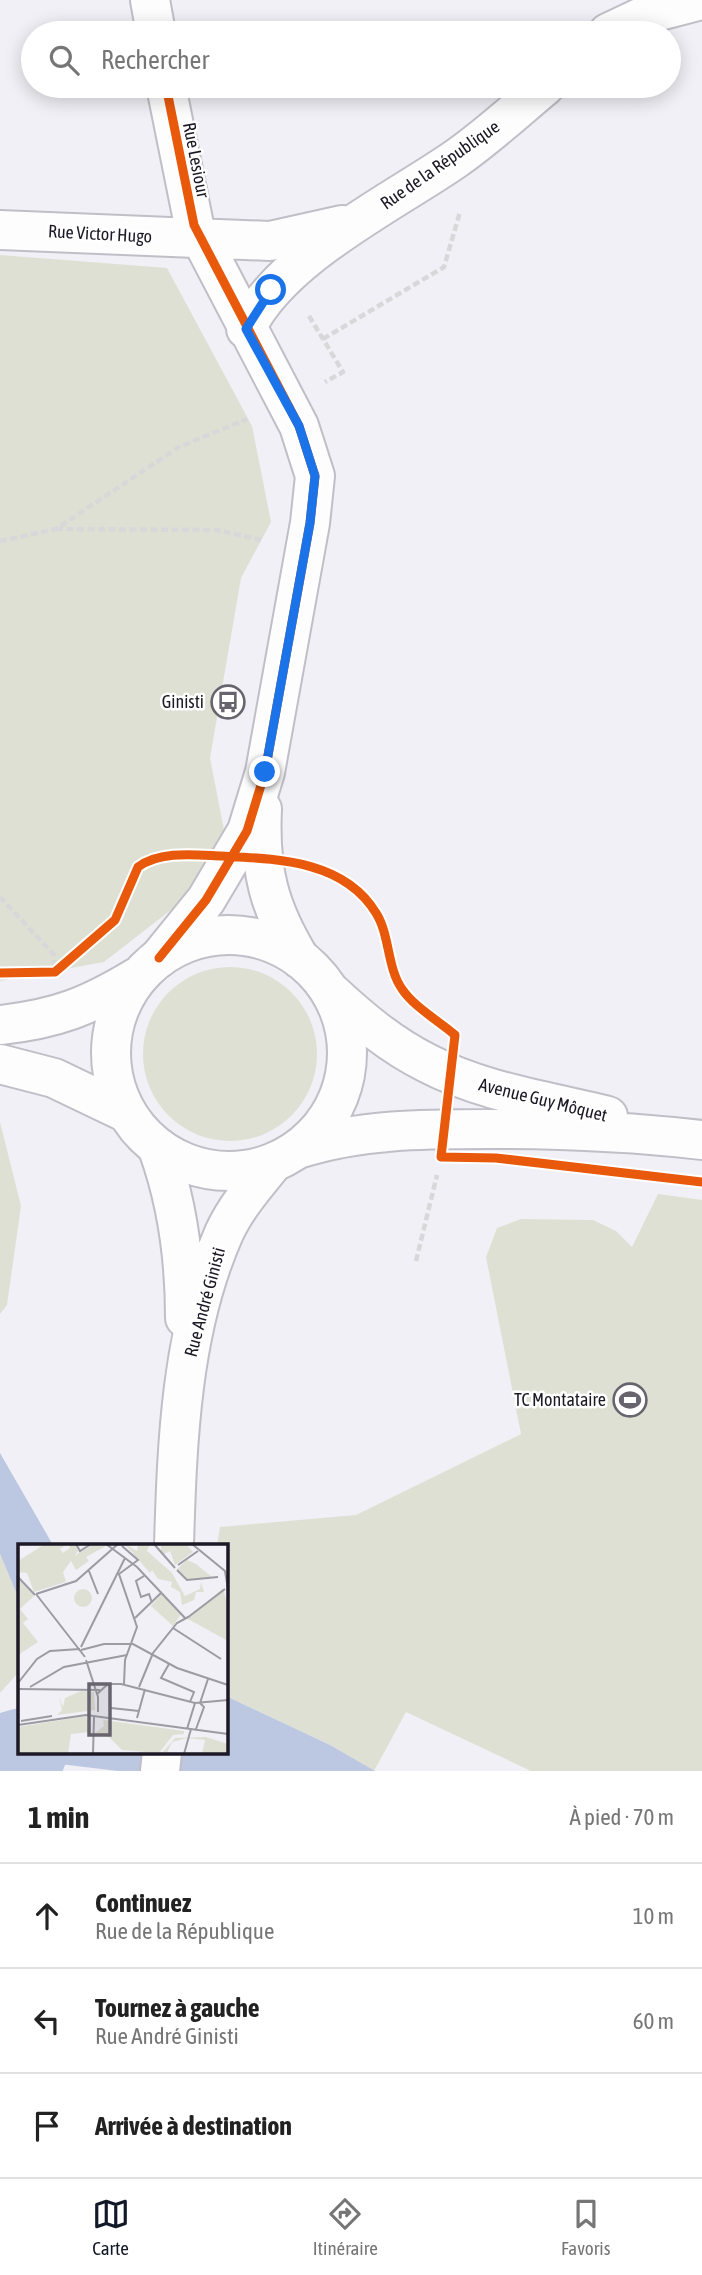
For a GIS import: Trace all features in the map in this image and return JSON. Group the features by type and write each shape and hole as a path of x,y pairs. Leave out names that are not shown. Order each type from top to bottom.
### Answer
{"street":[{"path":"150,0 154,21"},
{"path":"633,21 648,14 701,0"},
{"name":"Rue Lesiour","path":"168,98 186,197 200,239"},
{"name":"Rue de la République","path":"246,329 261,302 285,276 367,216 456,159 530,98"},
{"name":"Rue de la République","path":"200,239 270,241 296,238 367,216"},
{"name":"Rue Victor Hugo","path":"0,230 200,239"},
{"path":"200,239 287,402 313,461 314,496 265,772 247,831 234,857 206,900 149,967 120,1007 110,1041 113,1078 125,1112 146,1138 159,1149 173,1158 206,1170 240,1171 286,1156 312,1138 328,1117 345,1077 345,1032 329,991 300,959 279,923 267,890 261,852 265,772"},
{"path":"0,1025 57,1017 102,999 173,949 205,937 238,936 271,943 300,959"},
{"name":"Avenue Guy Môquet","path":"329,991 384,1037 450,1074 520,1096 700,1140"},
{"path":"0,1064 54,1078 125,1112"},
{"name":"Avenue Guy Môquet","path":"286,1156 345,1136 419,1130 527,1129 700,1140"},
{"name":"Rue André Ginisti","path":"159,1149 171,1186 184,1261 186,1373"},
{"name":"Rue André Ginisti","path":"174,1544 177,1457 186,1373 205,1288 224,1233 239,1207 286,1156"}],"path":[{"path":"323,339 444,267 463,203"},
{"path":"56,529 178,447 287,402 343,372 285,276"},
{"path":"0,541 56,529 216,530 261,540"},
{"path":"0,897 54,955 55,972"},
{"path":"416,1261 438,1170"}],"shaded area":[{"path":"0,255 167,268 252,426 271,522 241,578 210,758 224,830 198,889 104,962 0,981"},
{"path":"230,967 263,974 291,993 310,1021 317,1054 310,1087 291,1115 263,1134 230,1141 197,1134 169,1115 150,1087 143,1054 150,1021 169,993 197,974"},
{"path":"0,1122 21,1206 7,1305 0,1314"},
{"path":"658,1194 702,1200 702,1771 531,1771 406,1712 374,1771 330,1745 228,1697 228,1544 217,1544 220,1527 356,1515 521,1434 486,1257 497,1228 521,1219 593,1220 616,1231 632,1247"},
{"path":"0,1554 18,1597 18,1673 0,1693"}],"water":[{"path":"0,1453 52,1544 18,1544 18,1597 0,1554"},
{"path":"228,1697 330,1745 375,1771 118,1771 26,1760 24,1754 228,1754"}],"waterway":[{"path":"0,1759 18,1754"}],"cycle path":[{"path":"159,958 206,900 247,831 265,772 310,523 315,476 299,426 194,225 168,98"},
{"path":"0,973 55,972 115,920 138,867 157,858 201,855 286,861 308,866 328,872 362,895 381,922 397,981 402,989 420,1008 455,1035 441,1157 496,1158 702,1182"}],"place":[{"name":"Ginisti","path":"228,702"},
{"name":"TC Montataire","path":"630,1400"}],"route":[{"path":"265,772 310,523 315,476 313,461 299,426 246,329 252,315 271,290"}]}
